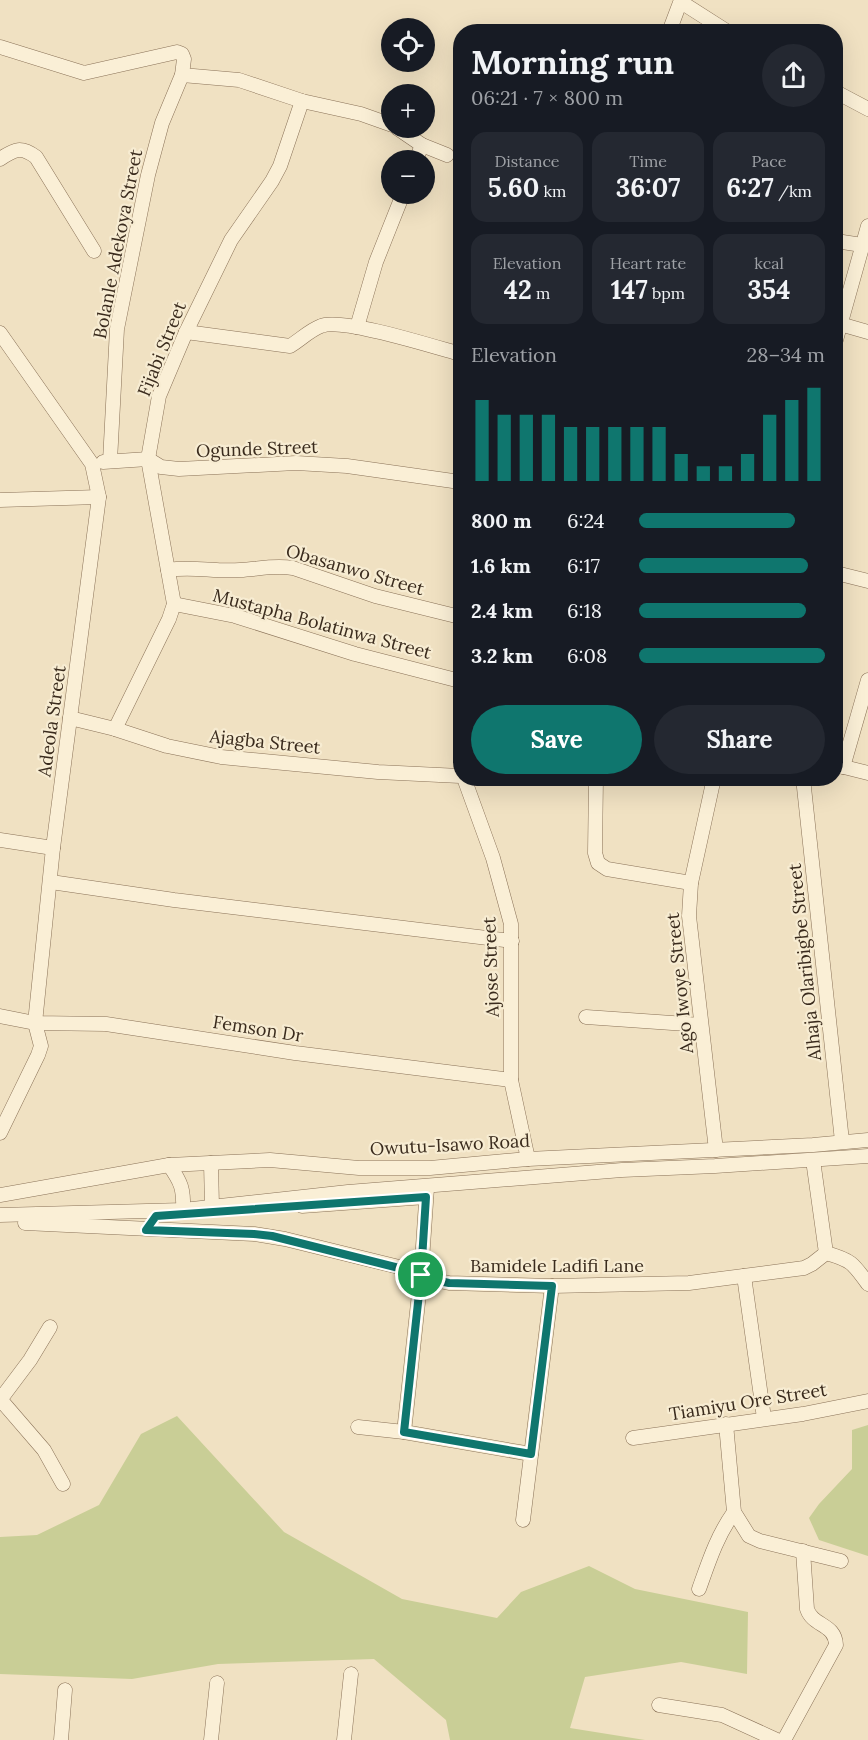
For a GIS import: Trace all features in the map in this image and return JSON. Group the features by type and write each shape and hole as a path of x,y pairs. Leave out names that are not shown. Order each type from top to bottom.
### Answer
{"street":[{"path":"672,24 681,1 716,24"},
{"path":"0,47 84,73 177,52 182,54 184,59 182,75 239,80 381,121"},
{"name":"Bolanle Adekoya Street","path":"110,461 117,329 148,175 162,123 182,75"},
{"path":"843,96 868,109"},
{"name":"Fijabi Street","path":"174,604 148,459 159,396 186,332 231,240 280,166 302,100"},
{"path":"411,138 422,145 447,154"},
{"path":"420,150 422,145"},
{"path":"0,159 12,150 26,150 36,157 94,251"},
{"path":"357,327 376,262 399,204"},
{"path":"843,313 868,226"},
{"path":"843,242 862,245"},
{"path":"186,332 290,346 321,326 332,323 357,327 453,352"},
{"path":"843,325 868,332"},
{"name":"Adeola Street","path":"0,333 92,464 99,497 53,848 35,1023 41,1046 0,1133"},
{"name":"Ogunde Street","path":"92,464 148,459 161,467 179,470 296,463 347,466 453,481"},
{"path":"0,500 99,497"},
{"name":"Obasanwo Street","path":"168,570 185,567 240,570 280,566 293,568 375,596 453,616"},
{"path":"843,575 868,581"},
{"path":"115,729 169,619 174,604"},
{"name":"Mustapha Bolatinwa Street","path":"174,604 235,616 354,654 453,679"},
{"path":"843,754 868,680"},
{"name":"Ajagba Street","path":"70,718 115,729 167,746 233,758 378,772 453,776"},
{"path":"843,767 868,773"},
{"name":"Ajose Street","path":"465,786 493,858 508,910 512,941 511,1080 528,1159"},
{"path":"593,786 595,853 598,863 607,869 691,884"},
{"name":"Ago Iwoye Street","path":"712,786 691,884 689,915 716,1150"},
{"name":"Alhaja Olaribigbe Street","path":"804,786 842,1141"},
{"path":"0,840 53,848"},
{"path":"51,882 196,903 512,941"},
{"name":"Femson Dr","path":"0,1016 35,1023 106,1024 296,1053 511,1080"},
{"path":"586,1017 701,1025"},
{"name":"Owutu-Isawo Road","path":"0,1195 170,1165 270,1160 359,1168 430,1168 528,1159 813,1145 868,1140"},
{"name":"Owutu-Isawo Road","path":"0,1215 183,1210 426,1191 622,1170 868,1156"},
{"path":"813,1160 826,1253 844,1258 854,1264 868,1284"},
{"path":"211,1163 212,1207"},
{"path":"170,1165 184,1193 183,1210"},
{"path":"146,1230 156,1216 426,1191 421,1275 404,1432"},
{"name":"Bamidele Ladifi Lane","path":"0,1222 272,1236 449,1283 552,1286 689,1283 804,1268 826,1253"},
{"path":"744,1276 764,1418"},
{"path":"523,1520 552,1286"},
{"path":"50,1327 30,1360 0,1399 44,1450 63,1484"},
{"name":"Tiamiyu Ore Street","path":"633,1438 803,1414 868,1401"},
{"path":"726,1425 734,1512 749,1536 760,1541 841,1561"},
{"path":"358,1427 404,1432 531,1454"},
{"path":"699,1589 716,1543 734,1512"},
{"path":"784,1740 836,1645 836,1636 831,1630 809,1616 803,1551"},
{"path":"344,1740 351,1674"},
{"path":"211,1740 217,1683"},
{"path":"61,1740 65,1690"},
{"path":"659,1705 722,1715 777,1740"}],"green space":[{"path":"177,1416 284,1532 402,1599 497,1618 521,1592 589,1566 635,1589 748,1612 747,1674 681,1662 585,1677 570,1728 645,1740 450,1740 446,1720 374,1659 218,1664 132,1679 0,1674 0,1537 37,1535 99,1505 141,1434"},
{"path":"868,1425 868,1556 819,1540 809,1518 852,1469 852,1430"}],"route":[{"path":"421,1275 272,1236 146,1230 156,1216 426,1197 421,1275 449,1283 552,1286 531,1454 404,1432 421,1275"}]}
